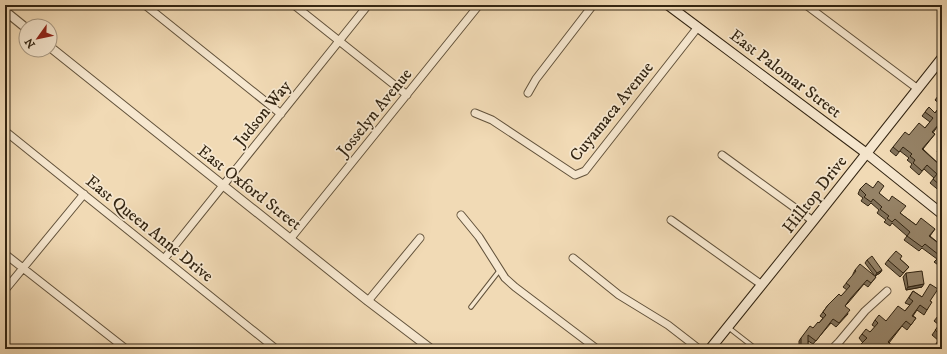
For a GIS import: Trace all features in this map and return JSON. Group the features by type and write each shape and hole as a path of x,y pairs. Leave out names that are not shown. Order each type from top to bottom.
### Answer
{"main road":[{"name":"East Palomar Street","path":"668,5 866,153 942,214"},
{"name":"Hilltop Drive","path":"710,349 814,221 942,58"}],"street":[{"path":"144,5 281,114"},
{"path":"294,5 407,95"},
{"name":"Judson Way","path":"164,259 368,5"},
{"name":"Josselyn Avenue","path":"291,238 479,5"},
{"path":"528,93 536,79 560,50 593,5"},
{"path":"806,5 918,89"},
{"path":"5,11 18,22"},
{"name":"Cuyamaca Avenue","path":"475,113 492,120 574,175 580,174 585,171 698,27"},
{"name":"East Oxford Street","path":"58,53 368,301 431,349"},
{"name":"East Queen Anne Drive","path":"5,131 276,349"},
{"path":"722,155 814,221"},
{"path":"5,290 84,194"},
{"path":"461,215 479,237 505,278 597,349"},
{"path":"671,220 762,285"},
{"path":"368,301 420,238"},
{"path":"5,254 126,349"},
{"path":"574,258 619,295 668,325 698,349"},
{"path":"838,349 835,346 865,311 886,291"}],"lane":[{"path":"471,308 500,270"},
{"path":"728,327 756,349"}],"path":[{"path":"5,264 9,269 8,275"}],"building":[{"path":"942,91 942,100 937,96"},
{"path":"942,104 942,125 940,123 932,132 935,134 922,149 942,167 942,187 933,179 937,174 927,165 922,171 913,163 915,160 910,156 912,154 903,147 899,152 893,147 905,132 909,135 919,123 925,128 933,118 925,112 929,107 935,113"},
{"path":"942,144 942,151 939,148"},
{"path":"878,181 884,186 879,193 889,201 892,196 906,206 900,213 916,225 921,218 935,229 929,236 942,246 942,262 937,258 939,255 925,244 922,247 907,236 910,232 895,219 892,222 887,218 889,216 880,209 882,207 873,199 871,202 864,197 866,195 860,189 866,183 873,188"},
{"path":"896,251 902,256 900,259 909,267 903,273 888,260"},
{"path":"872,256 882,270 877,273 867,260"},
{"path":"860,264 876,277 871,283 867,280 850,299 845,306 850,310 839,323 833,319 816,341 808,335 808,349 799,349 801,347 801,338 810,326 813,328 826,315 823,312 828,305 839,294 841,296 850,286 846,283"},
{"path":"922,271 924,284 908,287 906,273"},
{"path":"930,284 938,289 930,301 932,302 927,310 920,305 912,316 916,318 911,325 906,321 888,342 896,349 867,349 861,344 867,338 862,334 866,329 870,332 878,323 875,320 879,315 886,321 898,306 905,311 913,301 909,298 913,291 922,297"},
{"path":"941,312 942,313 942,320 938,316"},
{"path":"942,322 942,336 935,330"},
{"path":"942,336 942,349 932,349"}]}
